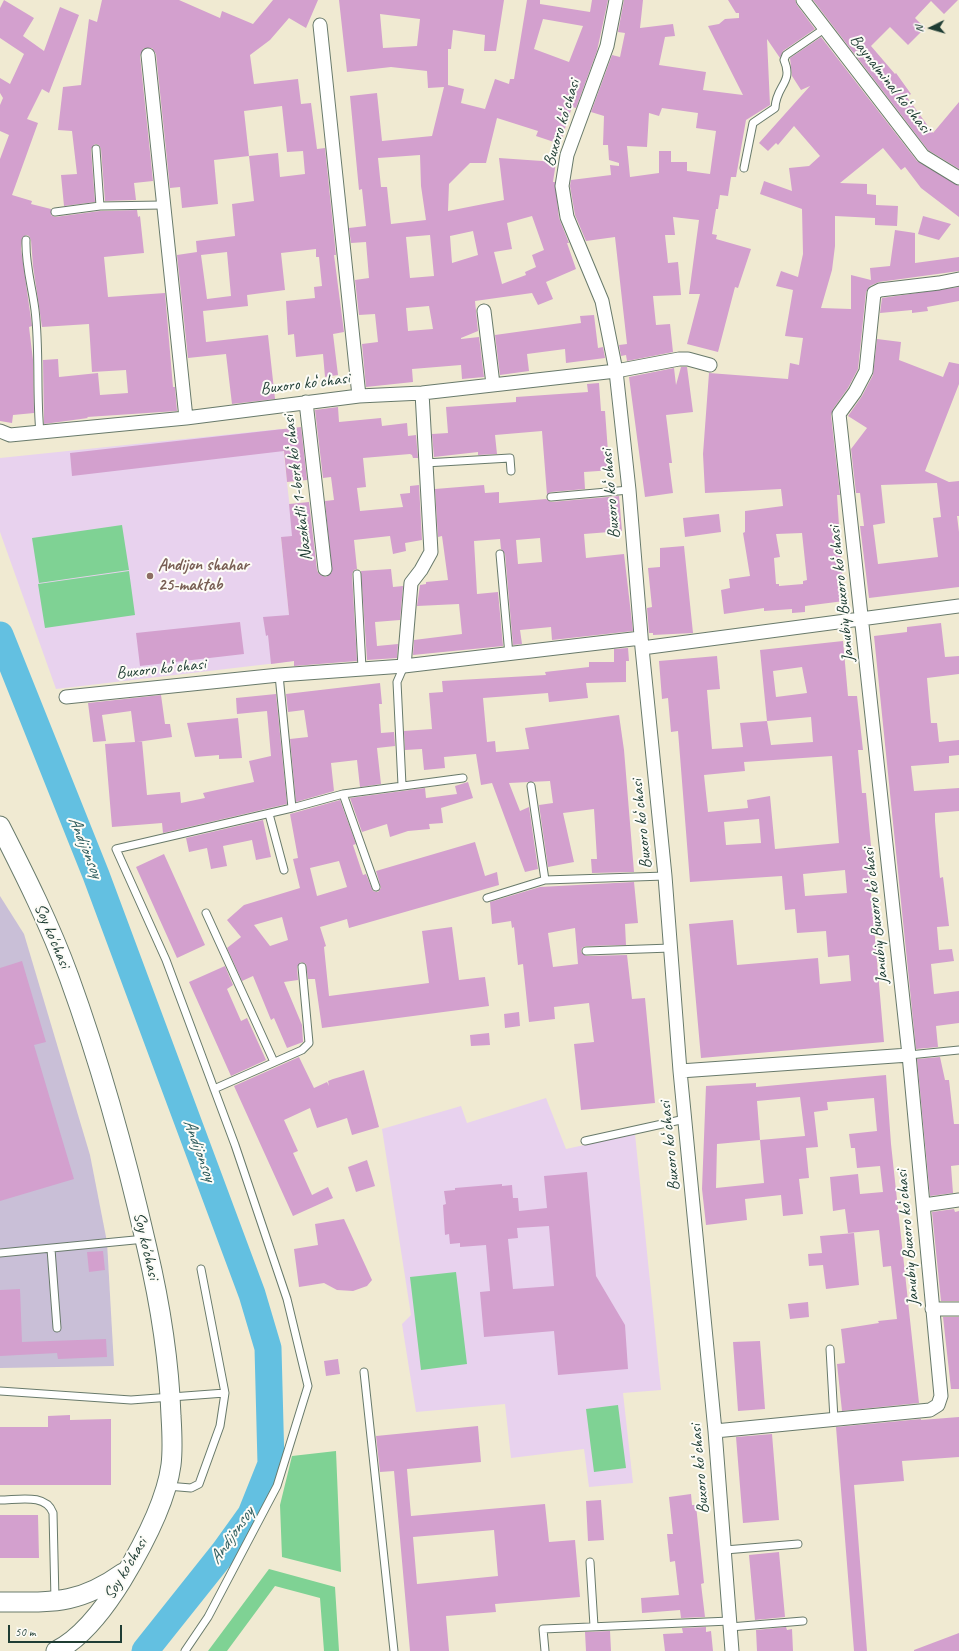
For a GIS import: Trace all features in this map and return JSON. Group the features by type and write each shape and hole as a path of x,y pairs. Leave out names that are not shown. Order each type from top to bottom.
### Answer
{"main road":[{"name":"Soy ko'chasi","path":"0,826 33,891 68,975 97,1061 123,1146 162,1318 168,1361 171,1465 167,1486 151,1526 128,1570 104,1606 68,1645 56,1651"},
{"path":"0,1602 55,1602 74,1598 93,1592 128,1570"}],"street":[{"name":"Buxoro koʻchasi","path":"616,0 606,46 567,155 562,186 567,217 602,301 616,371 629,490 642,643 665,876 680,1071 715,1431 732,1651"},
{"name":"Baynalminal koʻchasi","path":"803,0 923,156 959,178"},
{"path":"320,25 359,396"},
{"path":"148,55 162,205 186,418"},
{"name":"Janubiy Buxoro koʻchasi","path":"715,1431 930,1410 938,1405 941,1396 909,1055 863,619 839,414 855,392 866,371 874,293 880,290 939,283 959,279"},
{"path":"484,311 493,384"},
{"path":"616,371 679,359 688,359 710,365"},
{"name":"Buxoro koʻchasi","path":"0,431 10,435 40,433 186,418 359,396 422,393 616,371"},
{"path":"404,666 411,583 421,570 431,552 422,393"},
{"name":"Nazokatli 1-berk koʻchasi","path":"306,402 325,569"},
{"path":"642,643 863,619 959,606"},
{"name":"Buxoro koʻchasi","path":"66,698 279,675 404,666 642,643"},
{"path":"680,1071 909,1055"},
{"path":"924,1205 959,1200"},
{"path":"932,1310 959,1309"}],"lane":[{"path":"744,168 753,123 775,108 776,96 788,77 788,67 784,60 786,55 824,29"},
{"path":"96,149 100,206"},
{"path":"55,212 100,206 162,205"},
{"path":"26,240 25,257 35,310 38,360 37,404 40,433"},
{"path":"425,463 510,458 511,471"},
{"path":"551,497 629,490"},
{"path":"500,554 509,655"},
{"path":"357,574 362,668"},
{"path":"402,785 397,682 404,666"},
{"path":"279,675 292,808"},
{"path":"185,1651 208,1617 277,1486 308,1386 287,1299 214,1089 166,960 116,849 270,814 343,794 463,778"},
{"path":"531,786 545,880"},
{"path":"343,794 376,887"},
{"path":"270,814 284,870"},
{"path":"487,898 545,880 665,876"},
{"path":"206,913 274,1062"},
{"path":"586,951 671,948"},
{"path":"214,1089 302,1050 309,1042 302,967"},
{"path":"909,1055 959,1050"},
{"path":"585,1141 685,1119"},
{"path":"0,1253 145,1239"},
{"path":"51,1249 57,1328"},
{"path":"167,1486 191,1488 199,1484 202,1480 220,1426 225,1393 201,1269"},
{"path":"830,1349 834,1419"},
{"path":"364,1372 394,1651"},
{"path":"0,1391 131,1400 225,1393"},
{"path":"0,1500 42,1500 51,1507 53,1513 55,1602"},
{"path":"725,1550 798,1544"},
{"path":"590,1562 594,1626"},
{"path":"545,1651 543,1629 594,1626 730,1624 803,1621"}],"shaded area":[{"name":"Andijon shahar 25-maktab","path":"281,429 293,536 281,538 294,661 56,689 0,532 0,458"},
{"path":"0,896 24,934 90,1155 107,1242 114,1366 0,1368"},
{"path":"546,1098 566,1149 635,1134 661,1390 623,1393 633,1483 589,1487 584,1449 511,1458 505,1404 416,1412 402,1324 411,1315 382,1129 461,1106 467,1123"}],"green space":[{"path":"122,525 129,570 39,583 32,538"},
{"path":"129,571 135,615 45,628 38,584"},
{"path":"456,1272 467,1364 421,1370 410,1277"},
{"path":"618,1405 626,1468 594,1472 586,1409"},
{"path":"336,1451 341,1572 282,1557 280,1505 292,1456"},
{"path":"269,1569 335,1587 339,1651 324,1651 320,1598 275,1586 227,1651 208,1651"}],"building":[{"path":"4,0 34,18 23,36 44,51 60,7 79,15 49,93 42,89 27,119 38,123 12,195 32,201 31,204 51,209 51,215 55,217 100,211 137,210 138,217 140,216 144,253 104,257 108,297 165,293 173,387 175,387 177,411 87,417 88,418 44,424 43,360 58,359 59,377 98,373 100,395 128,393 126,370 92,372 89,324 42,327 33,266 31,240 29,236 26,235 22,238 21,249 32,326 29,327 33,360 34,413 13,415 12,423 0,421 0,159 9,135 0,131 0,105 3,98 0,93 0,78 10,84 24,54 0,38 0,8"},
{"path":"102,0 179,0 220,18 222,11 253,24 273,0 318,0 306,28 289,18 270,40 250,55 254,84 298,79 301,104 311,103 317,149 325,148 336,255 334,255 344,332 333,334 338,375 325,377 323,354 296,357 294,334 288,335 286,301 315,298 314,287 322,286 319,257 316,257 316,249 281,253 285,290 247,295 248,306 203,311 206,342 268,335 275,399 232,404 226,354 188,358 177,255 197,252 196,241 235,236 232,204 254,201 249,156 214,160 218,204 182,208 180,187 170,188 156,54 152,48 144,48 140,56 153,181 134,183 136,200 105,201 101,149 99,145 95,144 91,149 95,202 64,206 61,175 77,174 72,131 58,130 63,87 81,85 89,19 97,22","holes":["282,106 287,152 303,151 305,174 280,177 278,153 249,156 244,111","227,252 231,296 207,299 201,255"]},
{"path":"339,0 504,0 496,51 484,51 485,35 453,30 451,49 448,49 448,85 464,89 461,103 485,109 495,79 509,84 510,79 514,79 527,0 540,0 540,4 590,12 592,0 608,0 597,51 576,108 572,107 560,144 536,136 538,131 497,118 486,163 470,163 449,184 448,211 504,200 499,158 556,162 553,182 555,182 559,218 569,243 567,243 576,269 546,282 553,299 538,305 532,293 475,301 478,331 461,339 479,337 484,377 462,379 461,365 412,369 413,382 366,387 362,344 378,342 375,314 359,315 355,280 369,278 366,242 351,243 349,228 366,226 362,189 359,190 350,96 377,93 382,141 432,136 444,87 428,88 427,71 391,67 347,72","holes":["380,14 420,19 417,46 383,48","543,19 583,26 569,62 534,49","420,155 421,186 426,220 391,224 387,187 381,187 378,158","532,216 544,250 532,255 536,267 525,272 526,275 502,284 494,252 512,249 507,223","473,231 478,255 452,263 450,236","430,235 434,276 410,278 406,237","429,306 433,329 408,331 406,308"]},
{"path":"624,0 643,0 640,28 673,24 675,36 665,37 659,65 706,72 703,90 743,95 708,26 719,24 725,19 739,18 739,13 736,13 728,0 795,0 815,29 783,51 780,58 767,39 770,105 746,120 736,177 731,177 728,196 720,195 712,234 717,235 716,239 751,249 738,288 735,287 718,352 687,344 700,294 689,294 699,220 673,217 675,235 665,235 668,263 678,262 681,295 653,296 656,325 670,324 673,352 627,361 626,355 621,356 619,345 627,344 615,237 586,241 575,215 570,186 571,180 611,175 610,165 619,166 619,163 609,160 608,145 603,145 604,116 591,112 612,55 620,57 625,33 618,32","holes":["662,108 698,113 696,128 716,131 710,174 687,171 687,162 671,162 671,151 659,151 659,173 630,177 627,146 647,147 649,113 659,116"]},
{"path":"813,0 958,0 944,14 931,1 915,18 925,28 908,45 890,27 871,46 895,74 896,73 911,94 907,97 933,133 959,102 959,169 928,150"},
{"path":"821,37 917,161 959,186 959,217 921,188 905,167 901,170 883,148 840,183 867,184 867,194 876,195 876,205 898,206 897,226 875,225 875,218 835,216 835,246 832,270 821,308 851,309 851,275 871,280 870,268 890,266 895,230 915,233 915,263 959,257 959,271 879,282 870,286 866,292 858,369 848,388 833,409 831,415 840,495 837,495 844,601 805,606 805,612 792,613 792,609 764,611 764,608 724,614 721,590 730,588 729,579 750,576 743,533 745,532 745,511 783,506 781,489 705,493 703,454 709,373 788,379 790,363 799,365 803,338 785,336 793,290 776,286 781,271 798,277 803,254 802,209 760,194 764,181 792,191 789,168 809,166 820,156 794,126 778,145 776,143 768,151 759,143 810,86 801,90 792,76 790,58","holes":["802,533 807,580 803,581 803,584 779,586 779,584 776,584 774,558 780,557 776,534"]},
{"path":"923,216 951,224 939,240 918,234"},
{"path":"959,287 959,301 927,307 928,311 912,313 912,310 880,313 882,298"},
{"path":"594,315 598,348 603,347 605,358 566,363 565,349 527,354 529,371 500,375 495,335 581,323 580,316"},
{"path":"877,339 901,342 899,360 943,377 949,362 959,364 959,384 925,471 949,482 959,481 959,516 957,516 959,532 959,587 869,598 860,526 864,526 860,493 856,493 851,449 867,428 848,416 862,396 873,375","holes":["937,483 941,517 933,518 938,557 878,564 873,525 885,523 881,485"]},
{"path":"681,367 687,367 693,412 666,415 672,463 669,463 673,493 645,497 629,377 674,368 676,385"},
{"path":"599,383 601,411 605,411 608,452 612,451 613,470 584,472 585,489 551,492 547,495 542,431 495,435 497,454 478,455 478,452 434,457 432,434 448,433 446,407 516,402 516,397 588,392 587,384"},
{"path":"338,407 339,422 381,418 382,426 407,423 408,436 416,435 418,458 413,458 410,454 363,458 366,487 357,488 360,511 403,507 400,494 410,493 410,486 419,485 422,540 405,543 406,551 393,554 390,536 354,540 357,569 354,570 352,574 357,661 294,666 294,661 271,664 268,635 266,636 263,617 289,615 281,537 292,536 289,504 309,502 317,570 319,574 326,577 332,572 325,501 334,500 331,477 323,478 315,410"},
{"path":"301,427 307,480 287,482 284,451 72,476 70,453"},
{"path":"484,485 485,493 499,492 499,503 546,499 551,502 619,496 622,531 584,534 586,558 624,554 633,631 552,640 551,627 520,630 522,644 513,645 505,554 501,549 500,539 474,541 477,594 498,592 503,646 413,655 414,640 462,634 459,604 417,606 420,585 426,584 426,582 448,580 442,536 438,537 435,489","holes":["540,538 542,562 518,564 516,540"]},
{"path":"719,514 721,532 685,537 683,518"},
{"path":"684,546 693,633 653,635 653,633 649,633 647,608 652,607 648,568 660,567 660,548"},
{"path":"391,569 393,587 403,586 400,620 375,622 377,646 398,644 397,658 367,660 361,571"},
{"path":"240,622 244,654 140,666 136,633"},
{"path":"941,623 945,657 959,656 959,674 927,678 931,723 937,723 939,742 959,740 959,755 949,756 949,763 911,766 914,791 959,788 959,811 935,813 940,878 943,877 949,926 937,927 939,950 952,949 954,961 931,964 934,994 959,991 959,1023 936,1026 938,1047 916,1049 874,636 907,632 907,627"},
{"path":"843,641 848,696 857,696 863,750 858,750 862,793 866,793 873,867 869,868 884,1042 701,1058 689,924 733,920 737,965 818,958 820,984 851,981 849,955 828,957 826,931 797,933 795,909 785,910 782,876 690,882 678,731 671,732 668,698 662,699 659,661 717,656 720,689 707,690 712,749 743,747 740,723 767,721 760,650","holes":["802,667 807,693 776,697 773,671","811,717 813,742 771,745 767,721","832,756 839,843 775,849 770,796 747,800 748,808 708,812 704,775 745,771 744,762","759,819 761,843 726,845 724,822","845,870 847,893 805,896 803,874"]},
{"path":"628,648 629,661 626,661 626,682 586,683 588,698 549,702 548,693 483,698 487,742 495,741 496,752 529,749 525,728 619,715 624,750 634,872 592,873 591,859 597,859 594,809 563,813 574,862 548,867 539,805 553,803 550,781 509,783 520,811 529,807 538,869 525,872 492,783 481,785 476,754 444,757 445,768 424,770 422,749 405,750 404,731 432,729 429,693 443,692 442,681 546,675 545,672 589,667 589,662 614,662 614,649"},
{"path":"380,683 382,704 379,704 381,733 394,732 395,746 377,748 381,784 360,787 357,760 331,763 334,791 296,802 290,739 308,737 304,710 288,712 286,694"},
{"path":"276,694 287,804 163,833 162,823 112,827 105,744 135,742 131,711 102,715 106,741 93,742 88,703 161,695 165,724 170,724 172,737 142,741 147,795 180,792 181,803 205,798 203,793 254,782 249,761 271,756 267,711 237,714 236,698"},
{"path":"238,718 242,758 219,759 219,755 195,757 187,723"},
{"path":"468,782 473,798 441,808 443,823 429,824 430,829 408,831 390,837 387,824 362,832 350,798 425,788 426,798 457,794 455,786"},
{"path":"340,800 356,844 353,845 363,875 366,874 373,891 378,892 381,888 376,871 475,842 485,876 497,872 499,885 349,928 347,919 320,927 326,946 324,947 329,996 429,983 422,931 452,927 459,980 485,977 489,1006 322,1028 315,979 308,979 306,964 301,962 297,967 298,980 284,982 302,1025 303,1042 287,1048 274,1018 271,1020 253,976 242,981 227,948 241,937 227,920 244,905 300,888 293,859 298,858 290,814","holes":["339,861 347,887 317,896 310,868","282,917 288,940 270,946 254,925"]},
{"path":"263,820 271,857 256,860 252,840 223,846 227,866 211,869 207,848 189,852 186,838"},
{"path":"164,854 205,945 177,958 136,867"},
{"path":"634,882 638,923 625,924 626,945 586,946 582,948 581,952 586,956 627,955 632,999 645,998 655,1103 581,1110 574,1044 594,1042 589,1003 554,1007 555,1019 529,1022 523,964 518,965 514,927 512,928 511,921 492,924 490,902 540,887","holes":["575,928 578,964 553,967 548,933"]},
{"path":"22,961 46,1042 34,1045 74,1179 0,1201 0,968"},
{"path":"225,966 233,985 227,989 241,1021 247,1018 266,1060 231,1076 189,982"},
{"path":"519,1012 520,1026 505,1028 504,1014"},
{"path":"489,1033 490,1045 471,1046 470,1035"},
{"path":"299,1057 314,1088 327,1082 329,1086 328,1081 364,1070 379,1127 352,1135 347,1118 317,1128 310,1108 284,1120 298,1151 293,1153 312,1195 328,1187 333,1198 293,1216 234,1086"},
{"path":"940,1057 945,1080 949,1080 954,1124 959,1124 959,1165 951,1166 953,1193 930,1196 917,1059"},
{"path":"886,1075 891,1144 919,1403 842,1411 837,1364 845,1363 841,1329 879,1323 878,1321 897,1319 891,1266 883,1267 879,1230 848,1233 845,1209 833,1211 830,1177 858,1174 860,1194 883,1192 880,1166 857,1168 855,1148 851,1148 849,1134 877,1131 874,1098 827,1102 828,1110 814,1112 818,1147 806,1148 809,1178 799,1179 803,1214 783,1216 781,1195 745,1199 747,1220 706,1225 702,1189 706,1086 756,1083 756,1087","holes":["800,1097 805,1136 760,1140 757,1101","760,1140 764,1183 716,1188 717,1144"]},
{"path":"367,1160 375,1186 356,1192 348,1167"},
{"path":"587,1172 596,1276 625,1325 628,1369 558,1375 554,1331 484,1337 480,1292 490,1291 486,1245 460,1247 460,1243 450,1244 449,1234 445,1235 443,1205 446,1204 444,1191 455,1190 455,1188 502,1184 502,1186 512,1185 513,1198 518,1198 519,1211 547,1208 544,1176","holes":["549,1226 554,1286 513,1289 508,1239 518,1238 517,1228"]},
{"path":"954,1209 955,1212 959,1211 959,1301 941,1301 932,1212"},
{"path":"344,1219 372,1280 367,1286 353,1291 337,1290 324,1283 299,1287 294,1249 318,1245 315,1224"},
{"path":"854,1233 859,1285 826,1289 823,1265 809,1266 808,1254 822,1253 820,1236"},
{"path":"103,1251 105,1270 89,1272 87,1252"},
{"path":"20,1289 22,1342 106,1339 107,1357 58,1359 57,1353 0,1356 0,1290"},
{"path":"808,1302 809,1317 790,1319 788,1304"},
{"path":"943,1317 959,1317 959,1389 951,1389"},
{"path":"760,1341 765,1409 738,1411 733,1342"},
{"path":"338,1359 340,1374 326,1376 324,1361"},
{"path":"70,1415 70,1420 111,1419 111,1485 0,1485 0,1427 48,1427 48,1416"},
{"path":"959,1417 959,1457 902,1461 904,1481 854,1485 867,1651 854,1651 836,1427"},
{"path":"478,1426 481,1462 407,1469 411,1516 545,1504 549,1542 575,1540 580,1597 495,1604 496,1612 446,1616 449,1651 410,1651 394,1471 380,1472 376,1436","holes":["494,1530 498,1576 417,1584 413,1537"]},
{"path":"772,1434 779,1520 743,1523 736,1437"},
{"path":"691,1494 692,1505 696,1505 704,1583 701,1584 705,1617 681,1618 680,1610 642,1613 641,1598 679,1595 675,1561 670,1562 667,1534 673,1534 669,1497"},
{"path":"601,1500 604,1540 588,1541 586,1501"},
{"path":"0,1515 38,1515 39,1558 0,1558"},
{"path":"779,1552 785,1617 755,1620 749,1555"},
{"path":"706,1627 706,1632 711,1631 713,1651 665,1651 663,1634 683,1633 682,1628"},
{"path":"786,1627 787,1630 792,1629 793,1651 757,1651 756,1630"},
{"path":"610,1631 611,1651 586,1651 585,1632"},
{"path":"959,1633 959,1651 914,1651 914,1650"}],"waterway":[{"name":"Andijonsoy","path":"0,635 96,875 252,1294 268,1348 271,1464 251,1514 223,1553 145,1651"}],"place":[{"name":"Andijon shahar 25-maktab","path":"150,576"}]}
